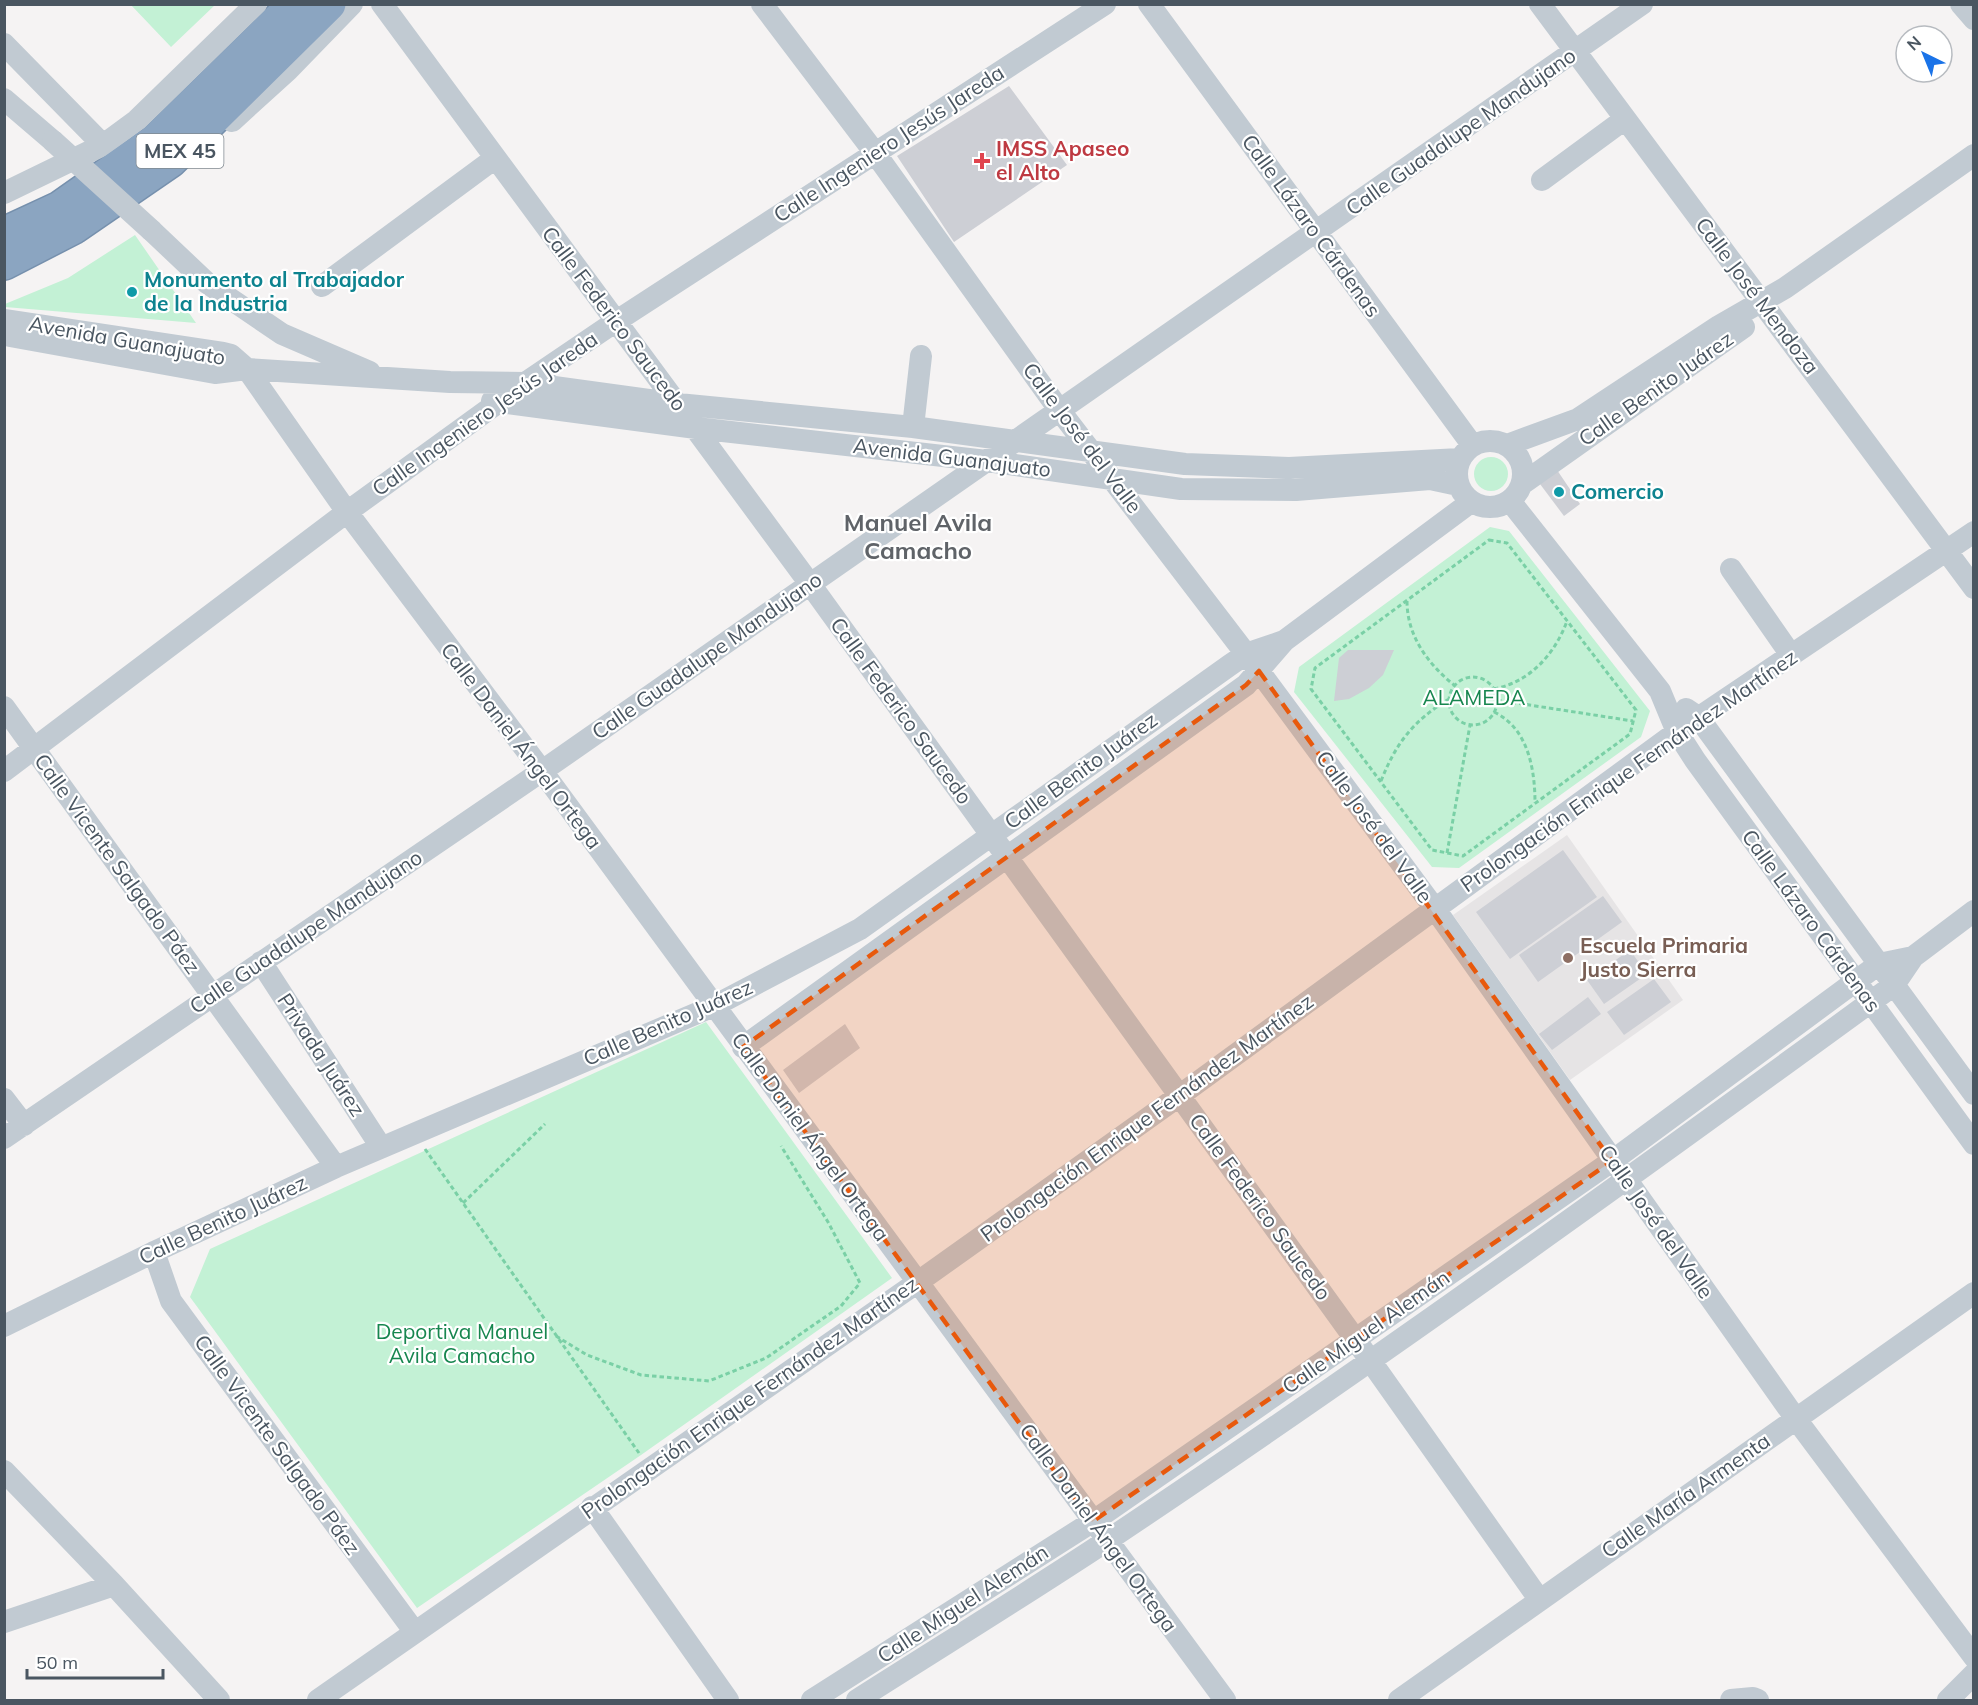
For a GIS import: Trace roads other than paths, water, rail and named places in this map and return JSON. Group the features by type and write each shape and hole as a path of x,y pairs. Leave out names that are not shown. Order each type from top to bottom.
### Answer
{"highway":[{"name":"MEX 45","path":"4,234 60,208 155,141 295,4"},
{"name":"MEX 45","path":"4,262 74,227 170,161 329,4"}],"street":[{"path":"4,193 103,145 137,120 256,4"},
{"path":"4,276 106,224 177,172 288,70 352,4"},
{"name":"Calle Federico Saucedo","path":"382,4 494,159 810,584 1355,1339 1539,1599"},
{"name":"Calle José del Valle","path":"762,4 875,153 1060,411 1094,453 1435,909 1796,1419 1974,1657"},
{"name":"Calle Ingeniero Jesús Jareda","path":"4,771 347,512 525,383 615,322 1105,4"},
{"name":"Calle Lázaro Cárdenas","path":"1149,4 1315,233 1467,452"},
{"name":"Calle José Mendoza","path":"1540,4 1974,588"},
{"name":"Calle Guadalupe Mandujano","path":"4,1138 542,771 1642,4"},
{"path":"1961,4 1974,20"},
{"path":"4,44 103,145"},
{"path":"4,99 207,283 282,334 379,377"},
{"path":"1542,180 1625,119"},
{"name":"Calle Benito Juárez","path":"1516,493 1584,427 1763,306 1785,288 1974,155"},
{"path":"322,286 494,159"},
{"path":"4,186 35,179"},
{"name":"Avenida Guanajuato","path":"4,320 223,353 231,355 247,369"},
{"name":"Avenida Guanajuato","path":"4,335 215,373 247,369 450,382 525,383 678,404 913,427 1185,464 1289,468 1467,452"},
{"path":"913,427 921,356"},
{"name":"Calle Daniel Ángel Ortega","path":"247,369 347,512 542,771 1225,1701"},
{"name":"Avenida Guanajuato","path":"450,382 498,403 987,461 1181,489 1296,490 1430,479 1464,493"},
{"name":"Calle Benito Juárez","path":"1507,445 1584,427"},
{"path":"1484,441 1507,445 1521,462 1524,473 1516,493 1491,508 1464,493 1457,471 1467,452 1484,441"},
{"name":"Calle Benito Juárez","path":"4,1326 154,1252 336,1167 714,1006 860,929 990,836 1284,641 1464,493"},
{"name":"Calle Lázaro Cárdenas","path":"1516,493 1660,691 1677,732 1695,760 1974,1144"},
{"name":"Prolongación Enrique Fernández Martínez","path":"318,1701 414,1631 918,1282 1179,1096 1698,717 1974,532"},
{"path":"1731,569 1791,655"},
{"name":"Calle Benito Juárez","path":"743,1047 1246,685 1252,663"},
{"name":"Calle Lázaro Cárdenas","path":"1660,691 1698,717 1974,1094"},
{"name":"Calle Vicente Salgado Páez","path":"4,707 336,1167"},
{"name":"Calle Miguel Alemán","path":"857,1701 1106,1541 1370,1361 1626,1180 1894,985 1913,957 1974,911"},
{"name":"Calle Miguel Alemán","path":"812,1701 1092,1522 1612,1161 1879,964 1913,957"},
{"name":"Privada Juárez","path":"261,962 381,1147"},
{"path":"4,1099 24,1125"},
{"name":"Calle Vicente Salgado Páez","path":"154,1252 171,1300 414,1631"},
{"name":"Calle María Armenta","path":"1399,1701 1539,1599 1974,1293"},
{"path":"4,1471 114,1585 219,1701"},
{"path":"592,1507 728,1701"},
{"path":"4,1622 114,1585"},
{"path":"1948,1701 1974,1674"}],"place":[{"name":"IMSS Apaseo el Alto","path":"982,161"},
{"name":"Monumento al Trabajador de la Industria","path":"132,292"},
{"name":"Comercio","path":"1559,492"},
{"name":"Escuela Primaria Justo Sierra","path":"1568,958"}],"district":[{"name":"Manuel Avila Camacho","path":"918,537"}],"park label":[{"name":"ALAMEDA","path":"1474,698"},
{"name":"Deportiva Manuel Avila Camacho","path":"462,1344"}]}
